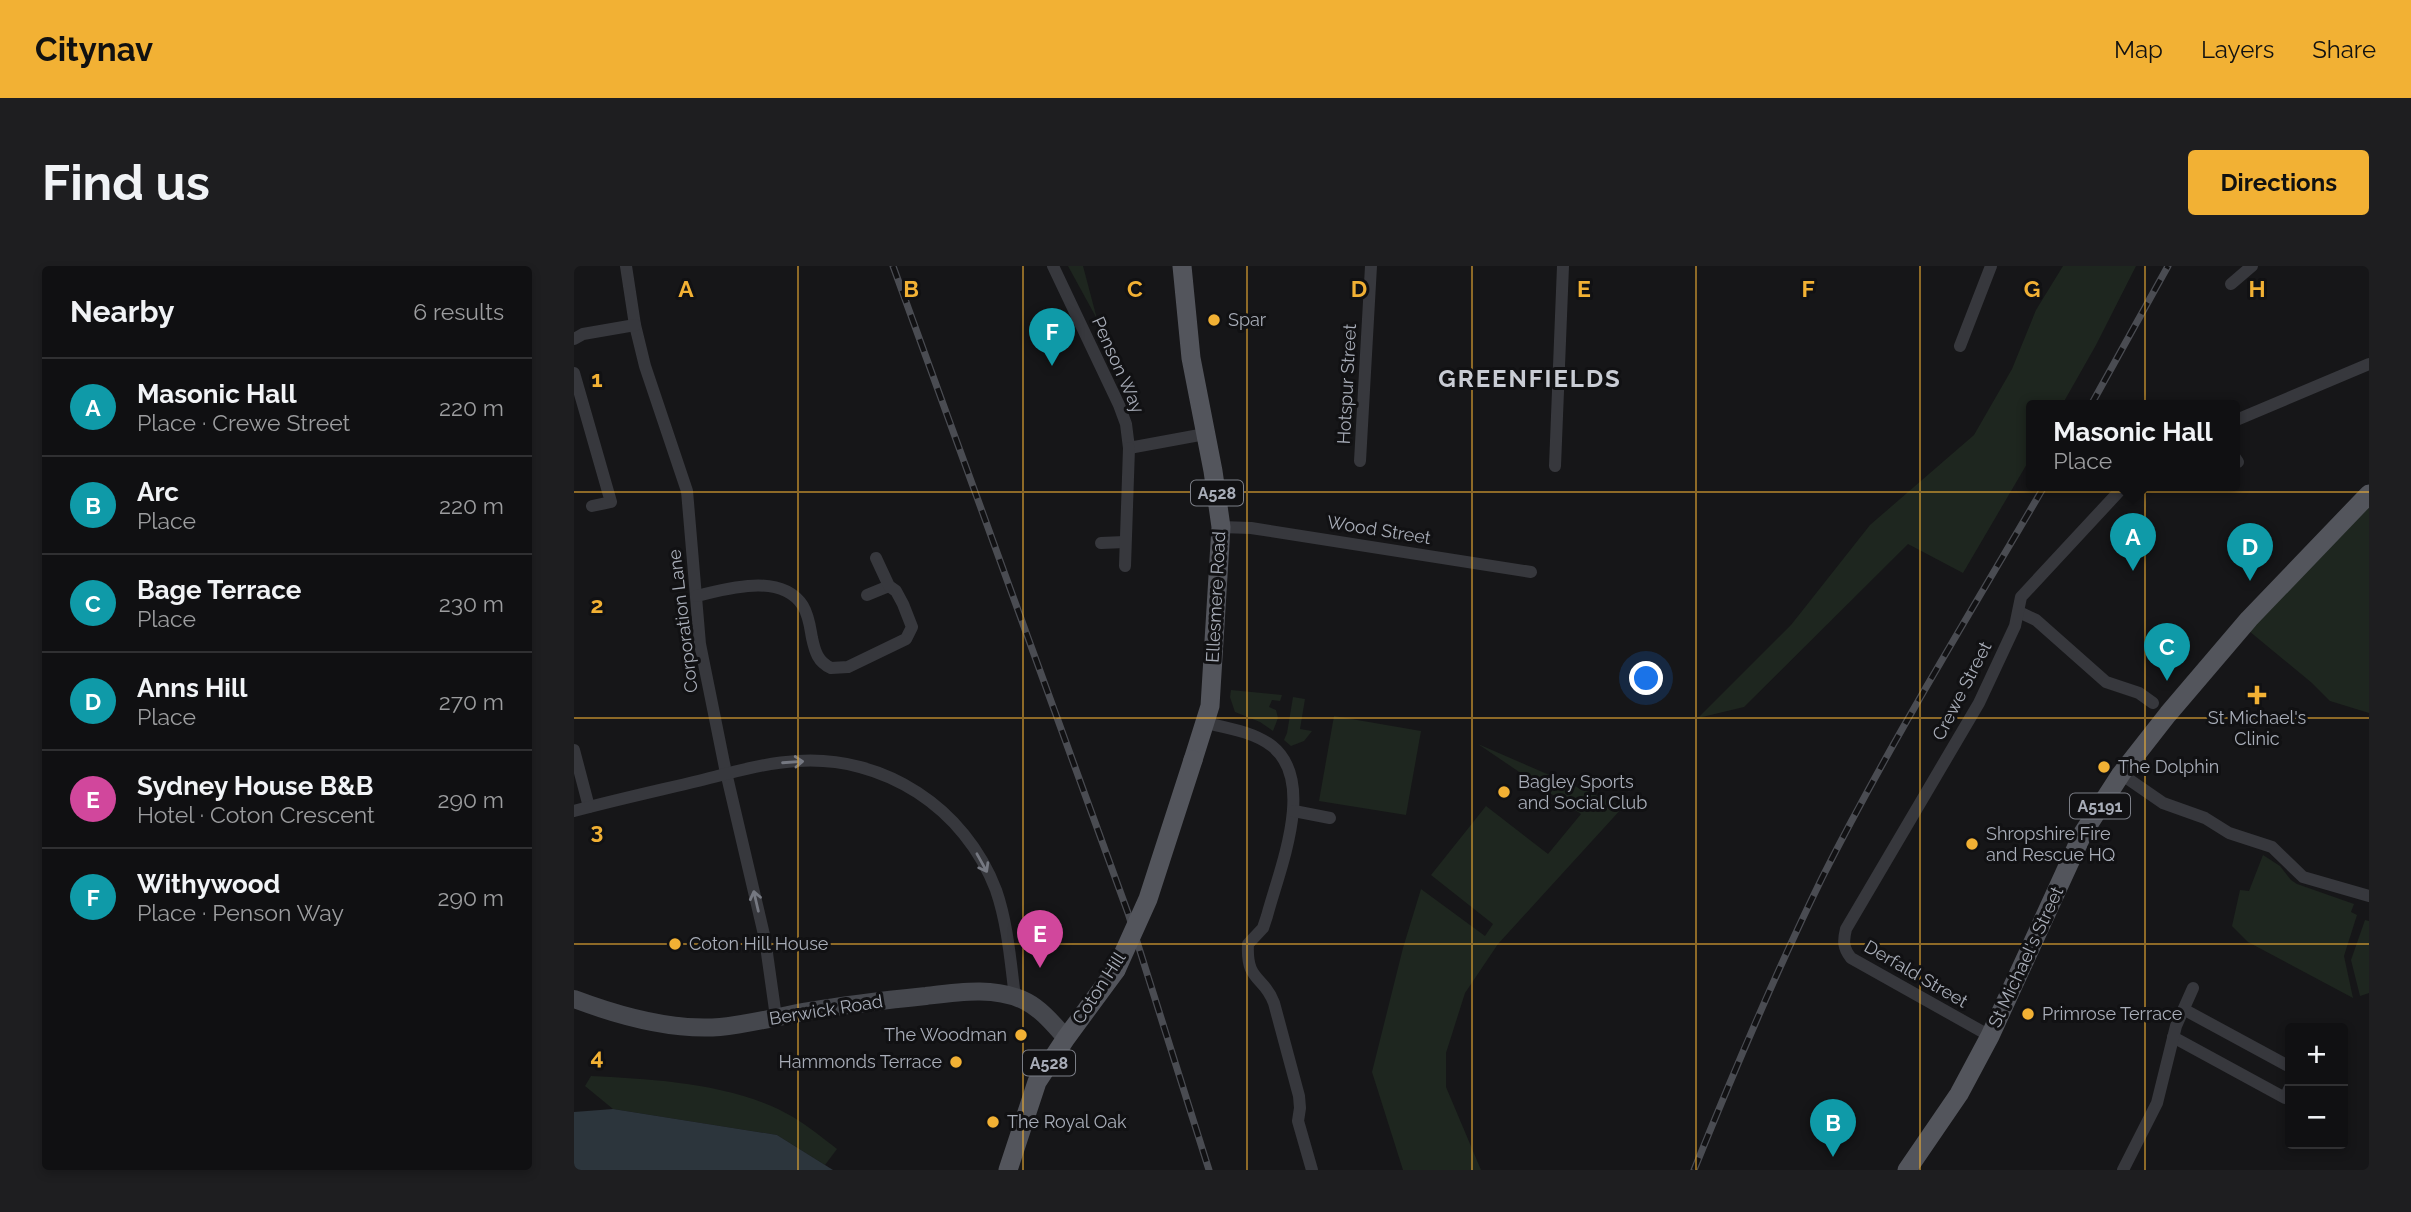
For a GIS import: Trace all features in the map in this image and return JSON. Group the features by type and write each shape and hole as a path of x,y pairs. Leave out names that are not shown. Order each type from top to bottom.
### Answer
{"main road":[{"name":"Ellesmere Road","path":"1182,266 1191,358 1221,527 1210,706 1193,760"},
{"name":"St Michael's Street","path":"1907,1170 1959,1094 1990,1035 2083,833 2121,774 2249,619 2369,494"},
{"name":"Coton Hill","path":"1008,1170 1033,1091 1066,1038 1116,970 1148,899 1193,760"},
{"name":"Berwick Road","path":"574,999 605,1011 668,1025 718,1027 851,1003 947,993 989,992 1026,1001 1039,1010 1066,1038"}],"street":[{"name":"Corporation Lane","path":"626,266 635,325 646,366 687,491 700,644 726,774 765,939 776,1017"},
{"name":"Penson Way","path":"1053,266 1126,424 1129,448 1125,566"},
{"name":"Hotspur Street","path":"1360,461 1371,266"},
{"path":"1555,466 1563,266"},
{"path":"1960,345 1990,266"},
{"path":"2231,284 2252,266"},
{"path":"574,338 635,325"},
{"path":"2240,419 2369,364"},
{"path":"574,373 611,502 592,506"},
{"path":"1129,448 1205,434"},
{"name":"Crewe Street","path":"1846,929 1979,703 2000,660 2019,612 2021,597 2119,491"},
{"name":"Wood Street","path":"1221,527 1251,528 1531,572"},
{"path":"1101,543 1125,542"},
{"path":"696,596 750,586 787,592 802,604 806,612 819,659 831,668 839,669 906,639 912,627 903,604 896,591 889,586 877,558"},
{"path":"867,595 889,586"},
{"path":"2019,612 2036,620 2106,682 2139,693 2153,703"},
{"path":"1206,723 1244,732 1273,747 1284,759 1294,785 1294,811 1267,916 1262,928 1248,944 1247,953 1255,979 1271,993 1274,1003 1299,1096 1298,1121 1312,1170"},
{"path":"574,750 589,807"},
{"path":"574,811 773,763 824,761 884,774 928,799 957,824 973,847 996,890 1010,953 1014,989 1012,996"},
{"path":"2121,774 2163,803 2205,818 2229,833 2272,848 2303,877 2369,896"},
{"path":"1294,811 1331,818"},
{"name":"Derfald Street","path":"1846,929 1844,949 1851,958 1990,1035"},
{"path":"2123,1170 2157,1103 2173,1037 2193,988"},
{"path":"2185,1010 2285,1064"},
{"path":"2173,1037 2285,1098"}],"shaded area":[{"path":"1068,266 1083,266 1097,319"},
{"path":"2063,266 2136,266 2065,400 2026,400 2026,466 1963,573 1908,544 1744,707 1698,718 1791,625 1870,525 1974,435 2012,369 2036,310"},
{"path":"2369,507 2369,713 2330,701 2249,631"},
{"path":"1231,690 1282,695 1280,701 1272,700 1269,707 1276,710 1278,718 1273,731 1260,722 1235,712 1230,697"},
{"path":"1293,697 1305,699 1300,729 1312,731 1304,741 1291,746 1284,740"},
{"path":"1334,716 1421,731 1406,815 1319,801"},
{"path":"1478,744 1623,807 1498,944 1465,993 1446,1053 1446,1087 1481,1170 1403,1170 1372,1072 1403,948 1421,889 1485,936 1493,924 1431,875 1486,806 1548,854 1581,814"},
{"path":"2263,855 2280,866 2297,884 2354,904 2351,912 2357,915 2344,956 2353,998 2248,942 2232,926 2240,890 2249,891"},
{"path":"2365,920 2369,921 2369,993 2360,996 2351,960"},
{"path":"591,1076 695,1085 747,1097 793,1117 837,1149 825,1165 777,1135 613,1109 585,1086"},
{"path":"613,1109 777,1135 833,1170 574,1170 574,1112"}],"railway":[{"path":"893,266 1128,913 1209,1170"},
{"path":"2094,400 2168,266"},
{"path":"1694,1170 1755,1023 1822,878 1902,729 2041,491"}],"place":[{"name":"Spar","path":"1214,320"},
{"name":"Withywood","path":"1052,366"},
{"name":"Masonic Hall","path":"2133,571"},
{"name":"Anns Hill","path":"2250,581"},
{"name":"Bage Terrace","path":"2167,681"},
{"name":"St Michael's Clinic","path":"2257,695"},
{"name":"The Dolphin","path":"2104,767"},
{"name":"Bagley Sports and Social Club","path":"1504,792"},
{"name":"Shropshire Fire and Rescue HQ","path":"1972,844"},
{"name":"Coton Hill House","path":"675,944"},
{"name":"Sydney House B&B","path":"1040,968"},
{"name":"Primrose Terrace","path":"2028,1014"},
{"name":"The Woodman","path":"1021,1035"},
{"name":"Hammonds Terrace","path":"956,1062"},
{"name":"The Royal Oak","path":"993,1122"},
{"name":"Arc","path":"1833,1157"}],"district":[{"name":"GREENFIELDS","path":"1530,379"}]}
